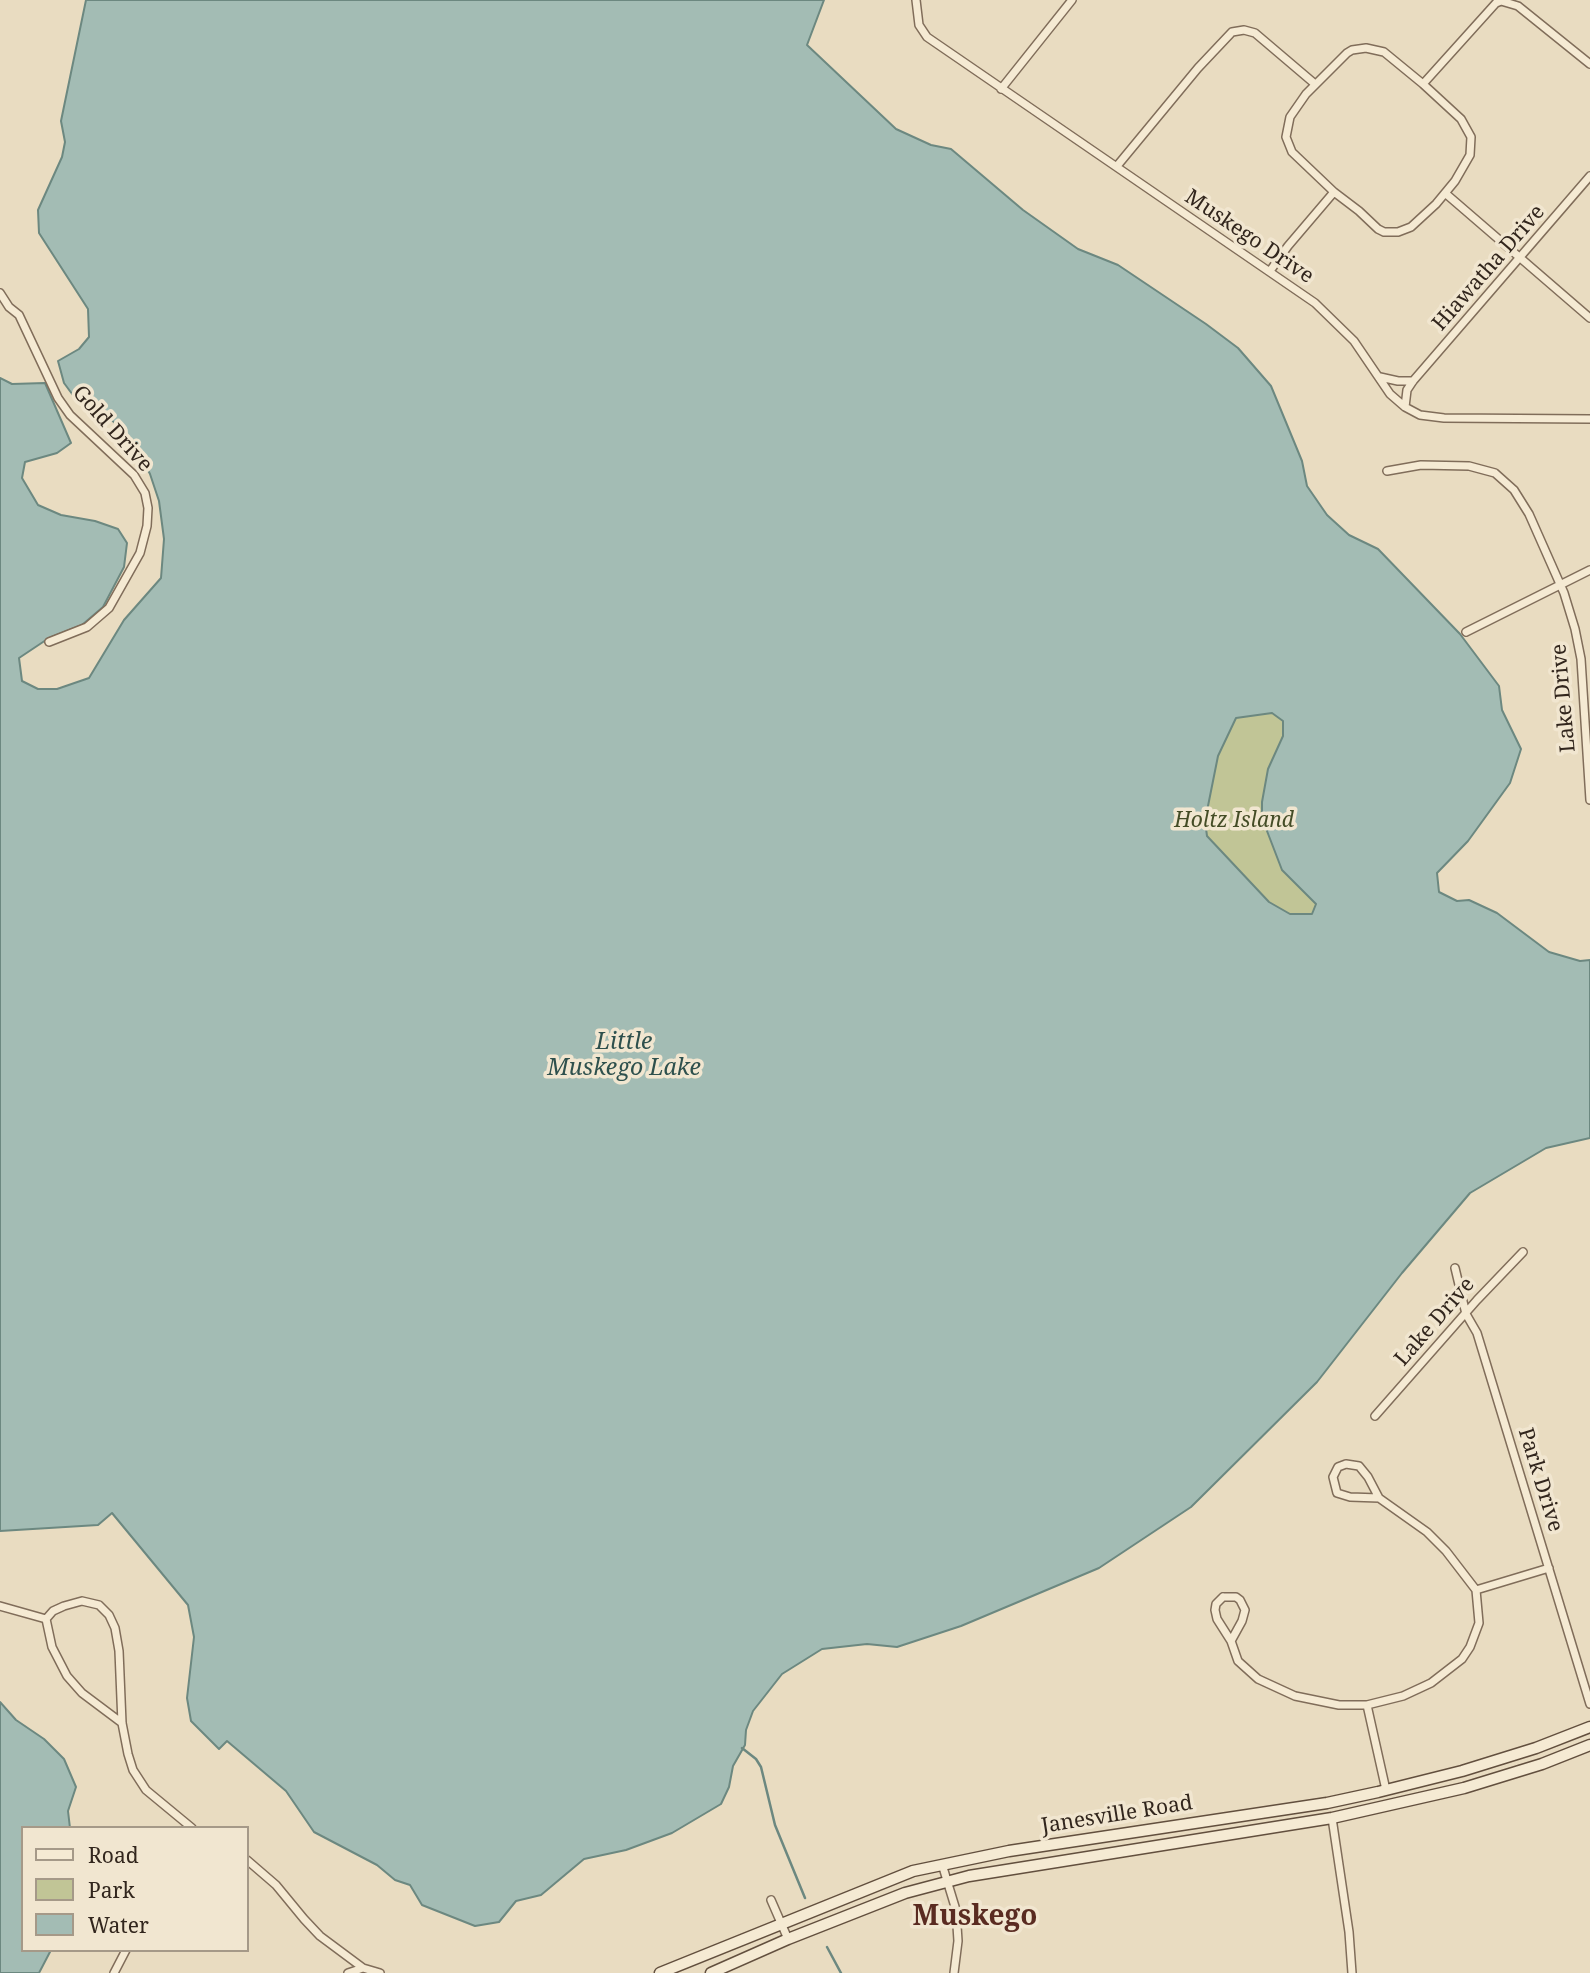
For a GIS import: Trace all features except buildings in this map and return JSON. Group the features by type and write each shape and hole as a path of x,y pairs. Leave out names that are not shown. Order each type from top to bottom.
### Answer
{"main road":[{"name":"Janesville Road","path":"660,1973 904,1874 942,1864 1056,1844 1304,1806 1382,1791 1462,1771 1536,1748 1590,1727"},
{"name":"Janesville Road","path":"711,1973 905,1893 1059,1860 1332,1818 1504,1777 1590,1745"},
{"path":"1353,1813 1383,1798 1382,1791"},
{"path":"1304,1806 1320,1809 1332,1818 1344,1805 1382,1791 1415,1800"},
{"path":"1203,1822 1206,1837"},
{"path":"1126,1833 1128,1849"},
{"path":"1056,1844 1059,1860"}],"street":[{"name":"Muskego Drive","path":"916,0 919,25 928,37 1270,271 1335,321 1354,341 1390,394 1405,407"},
{"path":"1001,89 1072,0"},
{"path":"1423,83 1496,3 1503,1 1512,2 1524,10 1590,64"},
{"path":"1117,166 1200,66 1226,37 1237,30 1250,30 1261,37 1315,84"},
{"path":"1366,48 1384,51 1423,83 1461,119 1471,137 1469,155 1436,204 1411,228 1391,233 1378,229 1292,152 1286,137 1290,117 1315,84 1352,50 1366,48"},
{"name":"Hiawatha Drive","path":"1405,407 1407,390 1413,381 1590,176"},
{"path":"1270,271 1287,246 1334,192"},
{"path":"1445,192 1590,318"},
{"name":"Gold Drive","path":"0,293 9,307 19,315 58,398 70,415 134,475 145,493 148,508 147,526 140,553 108,608 88,627 49,642"},
{"path":"1379,377 1413,381"},
{"path":"1405,407 1420,415 1444,418 1590,419"},
{"name":"Lake Drive","path":"1387,471 1444,464 1483,469 1495,473 1514,490 1529,514 1559,585 1578,642 1590,800"},
{"path":"1466,632 1590,570"},
{"name":"Lake Drive","path":"1375,1416 1503,1271 1523,1252"},
{"name":"Park Drive","path":"1455,1268 1466,1314 1476,1333 1590,1704"},
{"path":"1231,1641 1245,1609 1240,1600 1231,1597 1219,1600 1215,1610 1217,1619 1231,1641 1234,1656 1248,1671 1283,1692 1326,1704 1367,1705 1390,1700 1418,1690 1443,1675 1462,1659 1470,1647 1479,1623 1476,1590 1454,1560 1427,1532 1379,1498 1368,1476 1359,1466 1346,1464 1334,1474 1335,1490 1342,1496 1379,1498"},
{"path":"1476,1590 1549,1568"},
{"path":"122,1723 92,1701 67,1676 52,1647 47,1619 53,1611 82,1601 99,1605 109,1615 115,1628 119,1651 122,1723 128,1754 141,1783 163,1806 190,1826"},
{"path":"0,1606 47,1619"},
{"path":"1367,1705 1382,1791"},
{"path":"1332,1818 1349,1932 1352,1973"},
{"path":"248,1861 276,1885 312,1929 363,1968 380,1973"},
{"path":"942,1864 954,1898 957,1926 954,1973"},
{"path":"771,1900 788,1939"},
{"path":"114,1973 125,1952"},
{"path":"348,1973 363,1968"}],"green space":[{"name":"Holtz Island","path":"1272,713 1283,721 1283,736 1268,769 1282,870 1316,904 1312,914 1290,914 1269,902 1207,836 1205,821 1218,756 1236,718"}],"water":[{"name":"Little Muskego Lake","path":"86,0 824,0 807,45 896,129 931,145 951,149 1023,210 1078,249 1118,265 1206,324 1238,348 1271,386 1302,461 1307,486 1327,515 1349,535 1378,549 1460,634 1499,686 1502,710 1521,749 1510,783 1468,841 1437,873 1439,892 1457,901 1469,900 1497,913 1549,952 1580,961 1590,960 1590,1138 1546,1148 1470,1193 1402,1273 1317,1382 1191,1507 1099,1568 961,1626 897,1647 867,1644 822,1649 782,1674 753,1711 746,1730 745,1745 733,1766 729,1787 721,1804 672,1833 626,1850 584,1859 541,1895 516,1901 499,1922 475,1926 422,1905 410,1885 395,1880 377,1865 314,1832 286,1791 227,1741 219,1749 191,1721 187,1698 194,1637 188,1605 112,1513 98,1525 0,1531 0,378 12,384 45,383 71,443 57,453 25,462 22,478 38,505 61,515 95,521 118,529 127,543 124,567 103,607 82,625 49,638 19,658 22,681 38,689 57,689 89,678 124,620 161,578 164,539 159,501 150,474 138,451 119,426 90,404 78,402 64,383 58,361 79,349 89,337 88,309 39,233 38,210 62,157 65,142 61,121","holes":["1272,713 1283,721 1283,736 1268,769 1262,818 1282,870 1316,904 1312,914 1290,914 1269,902 1207,836 1205,821 1218,756 1236,718"]},
{"path":"0,1702 16,1720 44,1739 64,1759 76,1787 68,1811 70,1826 21,1826 21,1952 50,1952 39,1973 0,1973"}],"waterway":[{"path":"742,1748 756,1759 761,1767 775,1825 805,1898"},
{"path":"827,1947 841,1973"}],"district":[{"name":"Muskego","path":"975,1917"}]}
